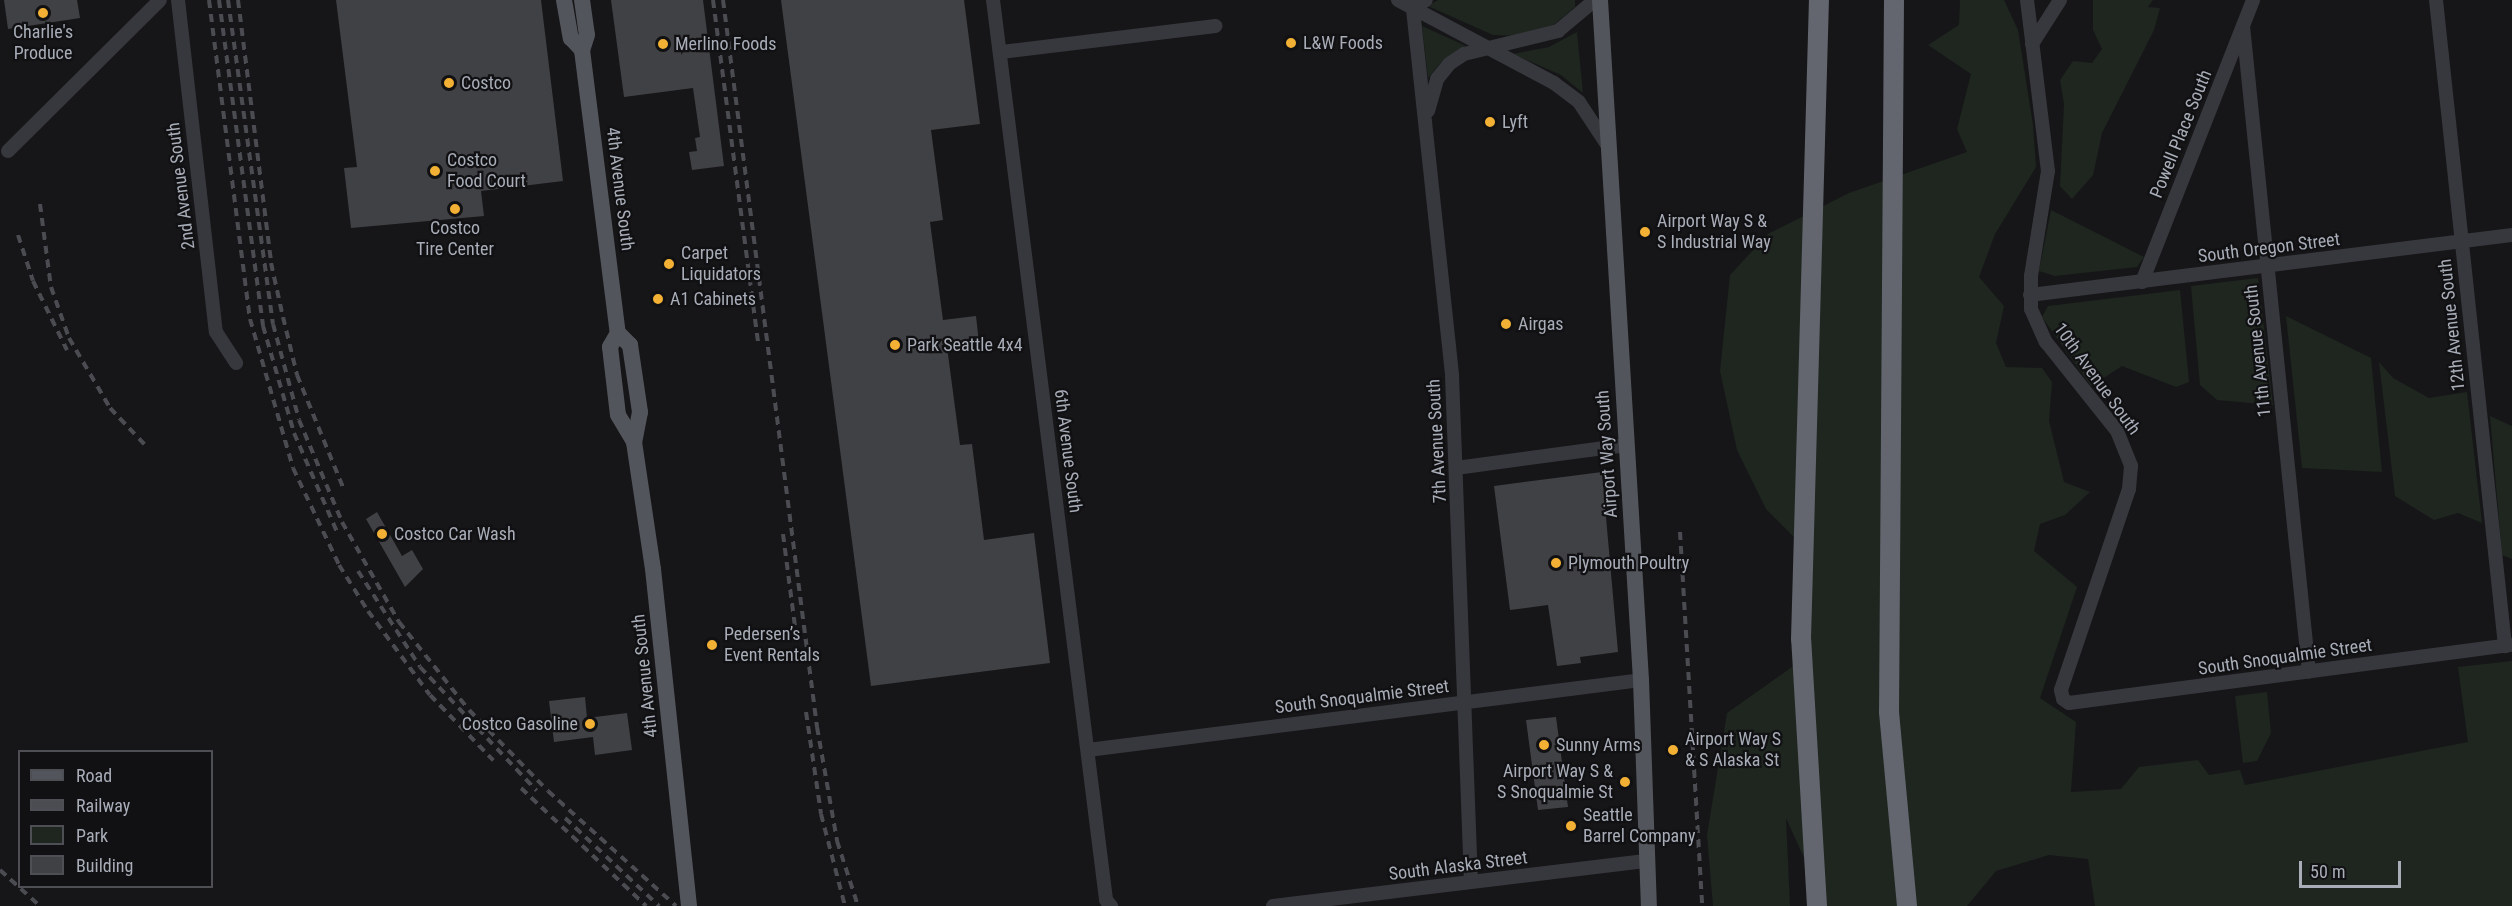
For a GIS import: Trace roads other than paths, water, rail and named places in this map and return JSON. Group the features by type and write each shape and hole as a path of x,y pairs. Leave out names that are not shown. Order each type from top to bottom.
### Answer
{"highway":[{"path":"1817,906 1801,639 1819,0"},
{"path":"1894,0 1889,712 1907,906"}],"main road":[{"name":"4th Avenue South","path":"564,0 571,38 582,50"},
{"name":"4th Avenue South","path":"582,0 586,35 582,50 618,333 610,347 618,415 634,442 653,569 689,906"},
{"name":"Airport Way South","path":"1600,0 1641,680 1649,906"}],"street":[{"path":"8,151 160,0"},
{"name":"2nd Avenue South","path":"178,0 216,332 236,363"},
{"name":"6th Avenue South","path":"993,0 1106,898 1111,906"},
{"path":"1398,0 1412,4 1554,83 1579,102 1608,146"},
{"path":"1412,4 1426,0"},
{"path":"1425,125 1437,79 1449,64 1489,48 1558,31 1595,0"},
{"name":"10th Avenue South","path":"2027,0 2048,171 2030,295 2046,342 2117,431 2131,466 2129,489 2061,690 2063,699"},
{"path":"2032,44 2060,0"},
{"name":"Powell Place South","path":"2142,282 2253,0"},
{"name":"12th Avenue South","path":"2436,0 2461,242 2508,645"},
{"name":"7th Avenue South","path":"1412,4 1452,376 1471,882"},
{"path":"1000,52 1215,26"},
{"name":"11th Avenue South","path":"2243,27 2309,672"},
{"name":"South Oregon Street","path":"2030,295 2512,235"},
{"path":"1456,468 1626,445"},
{"name":"South Snoqualmie Street","path":"2063,699 2069,703 2508,645"},
{"name":"South Snoqualmie Street","path":"1088,750 1641,680"},
{"name":"South Alaska Street","path":"1273,906 1647,861"}],"railway":[{"path":"209,0 250,319 293,468 339,565 368,611 430,695 493,760"},
{"path":"219,0 263,326 294,433 338,534"},
{"path":"228,0 273,324 299,420 342,522 399,622 469,710 548,791 676,906"},
{"path":"238,0 271,263 297,375 343,487"},
{"path":"713,0 758,343"},
{"path":"723,0 817,727 837,841 858,906"},
{"path":"40,204 51,287 69,338 110,408 148,448"},
{"path":"18,235 33,281 67,350"},
{"path":"1680,532 1702,906"},
{"path":"783,534 795,626"},
{"path":"358,571 420,667 537,791"},
{"path":"806,712 821,814 845,906"},
{"path":"521,788 646,906"},
{"path":"565,818 659,906"},
{"path":"0,870 18,886"},
{"path":"20,888 40,906"}],"place":[{"name":"Charlie's Produce","path":"43,13"},
{"name":"L&W Foods","path":"1291,43"},
{"name":"Merlino Foods","path":"663,44"},
{"name":"Costco","path":"449,83"},
{"name":"Lyft","path":"1490,122"},
{"name":"Costco Food Court","path":"435,171"},
{"name":"Costco Tire Center","path":"455,209"},
{"name":"Airport Way S & S Industrial Way","path":"1645,232"},
{"name":"Carpet Liquidators","path":"669,264"},
{"name":"A1 Cabinets","path":"658,299"},
{"name":"Airgas","path":"1506,324"},
{"name":"Park Seattle 4x4","path":"895,345"},
{"name":"Costco Car Wash","path":"382,534"},
{"name":"Plymouth Poultry","path":"1556,563"},
{"name":"Pedersen’s Event Rentals","path":"712,645"},
{"name":"Costco Gasoline","path":"590,724"},
{"name":"Sunny Arms","path":"1544,745"},
{"name":"Airport Way S & S Alaska St","path":"1673,750"},
{"name":"Airport Way S & S Snoqualmie St","path":"1625,782"},
{"name":"Seattle Barrel Company","path":"1571,826"}]}
